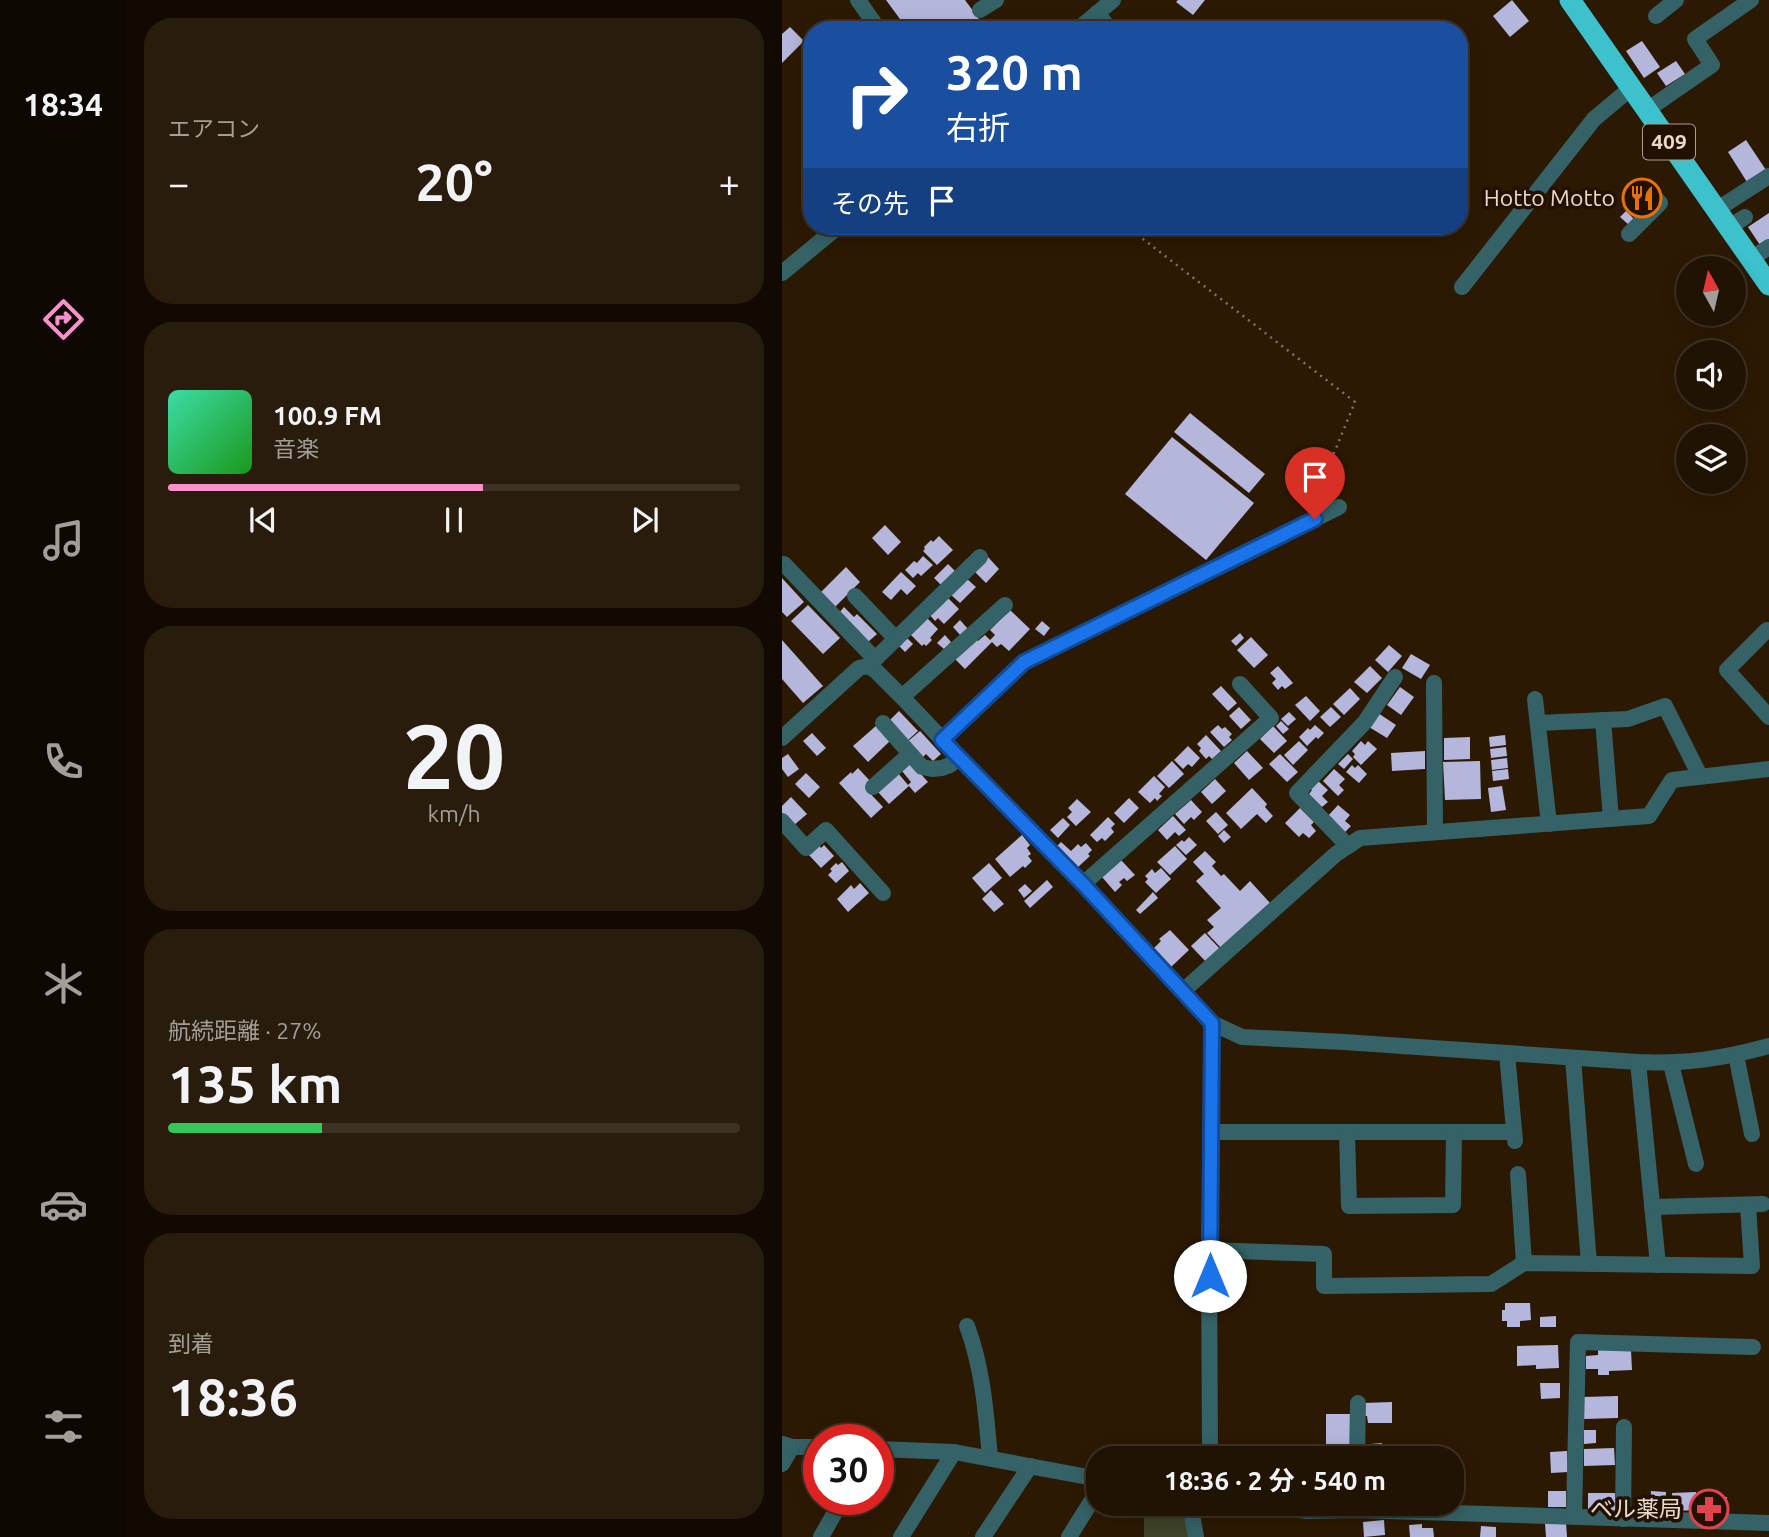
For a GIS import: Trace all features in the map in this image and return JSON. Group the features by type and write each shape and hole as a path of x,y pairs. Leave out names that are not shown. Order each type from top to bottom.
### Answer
{"highway":[{"name":"409","path":"1570,0 1613,50 1631,88 1646,110 1665,126 1682,162 1707,189 1716,210 1737,223 1751,259 1769,285"}],"street":[{"path":"858,0 873,21"},
{"path":"980,10 996,0"},
{"path":"1088,21 1113,0"},
{"path":"1656,16 1676,0"},
{"path":"1646,110 1712,65 1696,39 1751,0"},
{"path":"1097,13 1104,21"},
{"path":"1462,287 1594,119 1631,88"},
{"path":"1716,210 1769,176"},
{"path":"1629,234 1660,203 1654,197"},
{"path":"782,273 828,235"},
{"path":"1751,259 1769,247"},
{"path":"942,740 1024,662 1339,507"},
{"path":"782,738 859,667 872,662 980,557"},
{"path":"784,564 872,662 875,670 1083,884 1212,1023 1242,1037 1671,1064 1707,1061 1769,1046"},
{"path":"855,596 896,639"},
{"path":"902,696 1005,605"},
{"path":"1767,630 1727,670 1769,717"},
{"path":"1348,846 1297,793 1365,722 1396,677"},
{"path":"1434,683 1435,832"},
{"path":"1083,884 1271,718 1240,684"},
{"path":"1535,699 1549,824"},
{"path":"1538,723 1628,719 1665,706 1700,776"},
{"path":"1603,720 1611,819"},
{"path":"883,723 922,766 942,768 959,758"},
{"path":"873,787 910,754"},
{"path":"1183,990 1336,854 1360,838 1649,816 1672,780 1769,769"},
{"path":"782,821 806,848 826,830 883,893"},
{"path":"1210,1446 1212,1023"},
{"path":"1211,1132 1454,1132 1515,1136 1507,1054"},
{"path":"1736,1055 1752,1134"},
{"path":"1573,1058 1589,1264"},
{"path":"1638,1062 1658,1265"},
{"path":"1671,1064 1696,1164"},
{"path":"1347,1132 1349,1206 1453,1205 1454,1132"},
{"path":"1518,1174 1524,1263"},
{"path":"1209,1250 1324,1254 1324,1286 1491,1284 1524,1263 1752,1266 1755,1204 1652,1206"},
{"path":"967,1326 975,1346 984,1393 990,1458"},
{"path":"1574,1516 1578,1342 1753,1348"},
{"path":"1357,1446 1358,1403"},
{"path":"1623,1518 1624,1427"},
{"path":"782,1464 787,1446"},
{"path":"894,1450 954,1452 1086,1477"},
{"path":"901,1537 954,1452"},
{"path":"985,1536 1030,1466"},
{"path":"1464,1511 1623,1518 1678,1529 1769,1523"},
{"path":"1074,1535 1086,1513"},
{"path":"821,1537 833,1515"},
{"path":"1192,1516 1196,1537"}],"path":[{"path":"1138,235 1355,402 1327,470 1339,507"}],"green space":[{"path":"1144,1516 1186,1516 1189,1537 1144,1537"}],"building":[{"path":"886,0 965,0 980,21 901,21"},
{"path":"1205,0 1193,15 1176,2"},
{"path":"1512,0 1529,21 1510,37 1493,16"},
{"path":"790,27 803,42 782,63 782,34"},
{"path":"1642,41 1660,67 1644,78 1626,51"},
{"path":"1676,61 1685,74 1666,86 1657,73"},
{"path":"1746,140 1766,170 1747,182 1728,152"},
{"path":"1639,189 1651,201 1636,217 1623,206"},
{"path":"1626,211 1634,219 1629,225 1620,217"},
{"path":"1769,213 1769,239 1760,245 1748,227"},
{"path":"1190,413 1265,474 1249,493 1174,432"},
{"path":"1172,437 1254,503 1206,560 1125,494"},
{"path":"885,525 901,542 888,555 872,538"},
{"path":"939,536 953,550 937,565 923,551 931,540 933,542"},
{"path":"923,556 933,565 921,576 918,573 913,578 905,570"},
{"path":"988,557 999,569 986,583 974,571"},
{"path":"948,564 955,571 941,585 934,578"},
{"path":"846,567 860,582 834,608 820,593"},
{"path":"901,572 916,586 907,595 901,589 891,600 882,592"},
{"path":"782,578 804,602 787,617 782,612"},
{"path":"966,578 976,587 960,603 950,594"},
{"path":"946,596 959,609 944,624 938,618 935,621 929,614"},
{"path":"808,605 840,638 823,654 791,621"},
{"path":"844,607 854,617 857,614 877,634 868,642 839,613"},
{"path":"1010,610 1030,629 1009,651 1001,644 997,647 992,642 965,669 955,659 975,638 978,641 985,635 990,640 995,635 990,630"},
{"path":"926,617 938,629 930,638 932,640 922,646 910,634"},
{"path":"960,620 968,629 961,636 953,627"},
{"path":"1042,621 1050,628 1044,636 1035,629"},
{"path":"1240,633 1244,638 1236,646 1231,641"},
{"path":"945,635 951,642 944,649 937,643"},
{"path":"1251,637 1268,655 1254,668 1237,650"},
{"path":"907,638 913,644 905,652 899,646"},
{"path":"782,640 823,686 803,703 782,679"},
{"path":"1389,645 1402,656 1388,672 1375,660"},
{"path":"1411,654 1430,665 1421,679 1402,668"},
{"path":"1278,666 1293,683 1285,689 1282,686 1278,690 1272,683 1276,679 1270,673"},
{"path":"1370,666 1382,678 1367,693 1354,682"},
{"path":"1221,686 1237,703 1228,711 1212,694"},
{"path":"1400,687 1414,697 1401,715 1387,705"},
{"path":"1350,688 1360,699 1344,715 1333,704"},
{"path":"1306,696 1320,711 1310,721 1295,705"},
{"path":"1239,707 1251,720 1241,729 1229,716"},
{"path":"1331,707 1341,717 1330,727 1320,717"},
{"path":"899,711 918,731 907,741 889,721"},
{"path":"1289,712 1296,719 1288,726 1281,719"},
{"path":"1378,713 1396,725 1387,738 1369,727"},
{"path":"1281,721 1289,729 1283,734 1276,726"},
{"path":"877,725 891,740 868,762 853,746"},
{"path":"1218,725 1222,729 1225,727 1232,734 1229,737 1232,740 1224,747 1210,732"},
{"path":"1315,725 1324,733 1307,746 1299,737"},
{"path":"1273,726 1287,741 1274,753 1260,739"},
{"path":"920,731 941,754 933,761 926,754 922,758 907,742"},
{"path":"812,733 826,748 817,756 803,741"},
{"path":"1206,735 1221,751 1212,759 1209,756 1206,759 1197,744"},
{"path":"1505,735 1506,745 1490,747 1489,737"},
{"path":"1470,737 1470,759 1444,760 1444,738"},
{"path":"1299,741 1308,750 1293,765 1284,755"},
{"path":"1361,741 1365,745 1368,741 1377,749 1361,765 1353,757 1355,754 1352,751"},
{"path":"1188,746 1200,758 1192,767 1188,764 1183,769 1174,760"},
{"path":"1506,747 1507,756 1491,758 1490,749"},
{"path":"1247,751 1263,768 1249,780 1234,763"},
{"path":"1425,751 1425,769 1392,771 1391,753"},
{"path":"788,754 799,769 788,777 782,769 782,758"},
{"path":"1280,754 1298,772 1287,782 1269,764"},
{"path":"1348,754 1353,759 1344,769 1338,764"},
{"path":"1507,758 1508,768 1492,770 1491,760"},
{"path":"1172,761 1184,774 1169,788 1157,776"},
{"path":"1480,761 1481,799 1445,800 1443,762"},
{"path":"911,763 928,782 915,793 909,786 889,804 878,792 898,773 908,785 911,782 902,771"},
{"path":"1352,765 1355,768 1358,765 1367,774 1359,783 1346,772"},
{"path":"858,768 871,782 865,788 883,807 871,818 839,783"},
{"path":"1334,769 1345,779 1339,785 1344,790 1338,796 1323,781"},
{"path":"1508,769 1509,779 1493,781 1492,771"},
{"path":"806,773 820,787 809,798 795,784"},
{"path":"1154,776 1165,787 1159,794 1162,796 1150,803 1138,792"},
{"path":"1215,779 1226,791 1212,804 1201,792"},
{"path":"1317,780 1328,790 1322,796 1328,802 1322,807 1309,794 1312,790 1310,788"},
{"path":"1502,786 1506,810 1491,812 1488,788"},
{"path":"1252,788 1267,804 1265,807 1273,816 1266,823 1257,814 1241,829 1226,813"},
{"path":"791,797 807,814 793,826 782,814 782,806"},
{"path":"1129,798 1139,808 1124,823 1114,813"},
{"path":"1077,799 1091,812 1076,826 1067,817 1072,812 1068,808"},
{"path":"1191,800 1202,812 1194,820 1191,817 1184,824 1175,814"},
{"path":"1338,805 1350,815 1345,821 1351,826 1344,833 1327,817"},
{"path":"1300,808 1314,822 1311,825 1316,831 1309,838 1303,833 1299,837 1285,823"},
{"path":"1216,812 1228,825 1218,834 1206,821"},
{"path":"1173,816 1186,830 1179,836 1175,832 1167,840 1158,830"},
{"path":"1108,817 1115,824 1111,828 1114,832 1105,841 1102,838 1097,842 1090,835"},
{"path":"1063,818 1070,825 1058,838 1050,830"},
{"path":"1224,830 1231,837 1224,843 1218,836"},
{"path":"1022,835 1030,845 1027,848 1031,854 1028,856 1032,861 1010,877 995,859"},
{"path":"1189,837 1197,845 1186,855 1176,845"},
{"path":"1061,842 1071,851 1078,844 1081,847 1086,843 1092,850 1088,854 1090,856 1077,868 1056,847"},
{"path":"818,844 821,848 824,845 834,856 821,868 808,854"},
{"path":"1175,846 1187,859 1170,875 1157,862"},
{"path":"1205,851 1216,862 1212,866 1221,876 1224,874 1240,891 1250,881 1270,903 1221,948 1207,933 1214,927 1207,920 1221,908 1196,881 1204,874 1193,862"},
{"path":"1121,860 1135,875 1127,881 1124,878 1119,882 1122,885 1115,892 1102,877"},
{"path":"842,862 849,871 836,883 828,875 836,863 838,865"},
{"path":"989,863 1002,878 985,893 972,878"},
{"path":"1161,868 1171,879 1156,893 1145,882 1148,879 1145,876 1152,869 1155,873"},
{"path":"1047,880 1053,887 1030,908 1024,901"},
{"path":"860,883 869,893 848,912 837,899 851,885 854,889"},
{"path":"1025,884 1032,891 1024,898 1018,890"},
{"path":"991,890 1004,904 994,912 982,899"},
{"path":"1153,892 1158,898 1140,914 1136,910"},
{"path":"1170,930 1189,950 1171,967 1154,948 1161,941 1159,939"},
{"path":"1205,933 1221,950 1207,963 1191,946"},
{"path":"1505,1303 1530,1303 1531,1320 1520,1321 1520,1327 1507,1327 1507,1321 1502,1321"},
{"path":"1556,1316 1556,1327 1540,1327 1540,1317"},
{"path":"1558,1345 1559,1368 1517,1366 1517,1346"},
{"path":"1598,1350 1631,1350 1632,1370 1609,1371 1609,1375 1598,1375 1598,1369 1586,1369 1586,1356 1598,1355"},
{"path":"1540,1383 1560,1383 1560,1398 1541,1399"},
{"path":"1618,1396 1618,1418 1584,1419 1583,1397"},
{"path":"1392,1402 1392,1423 1368,1423 1367,1416 1362,1416 1362,1403"},
{"path":"1326,1414 1350,1414 1350,1419 1353,1419 1350,1446 1326,1446"},
{"path":"1584,1430 1596,1430 1596,1443 1584,1444"},
{"path":"1614,1448 1615,1465 1584,1466 1584,1449"},
{"path":"1567,1451 1568,1472 1551,1473 1550,1452"},
{"path":"1548,1491 1566,1491 1566,1507 1548,1507"},
{"path":"1651,1491 1666,1492 1665,1515 1650,1515"},
{"path":"1696,1492 1697,1510 1673,1511 1672,1493"},
{"path":"1588,1493 1615,1493 1615,1512 1588,1513"},
{"path":"1704,1496 1727,1497 1726,1514 1704,1513"},
{"path":"1384,1520 1385,1535 1364,1537 1363,1522"},
{"path":"1566,1522 1567,1537 1546,1537 1545,1523"},
{"path":"1422,1524 1422,1528 1433,1528 1434,1537 1410,1537 1409,1525"},
{"path":"1481,1526 1496,1527 1496,1537 1480,1537"}],"place":[{"name":"Hotto Motto","path":"1642,198"},
{"name":"ベル薬局","path":"1709,1509"}],"route":[{"path":"1210,1276 1212,1023 1083,884 942,740 1024,662 1315,519"}]}
